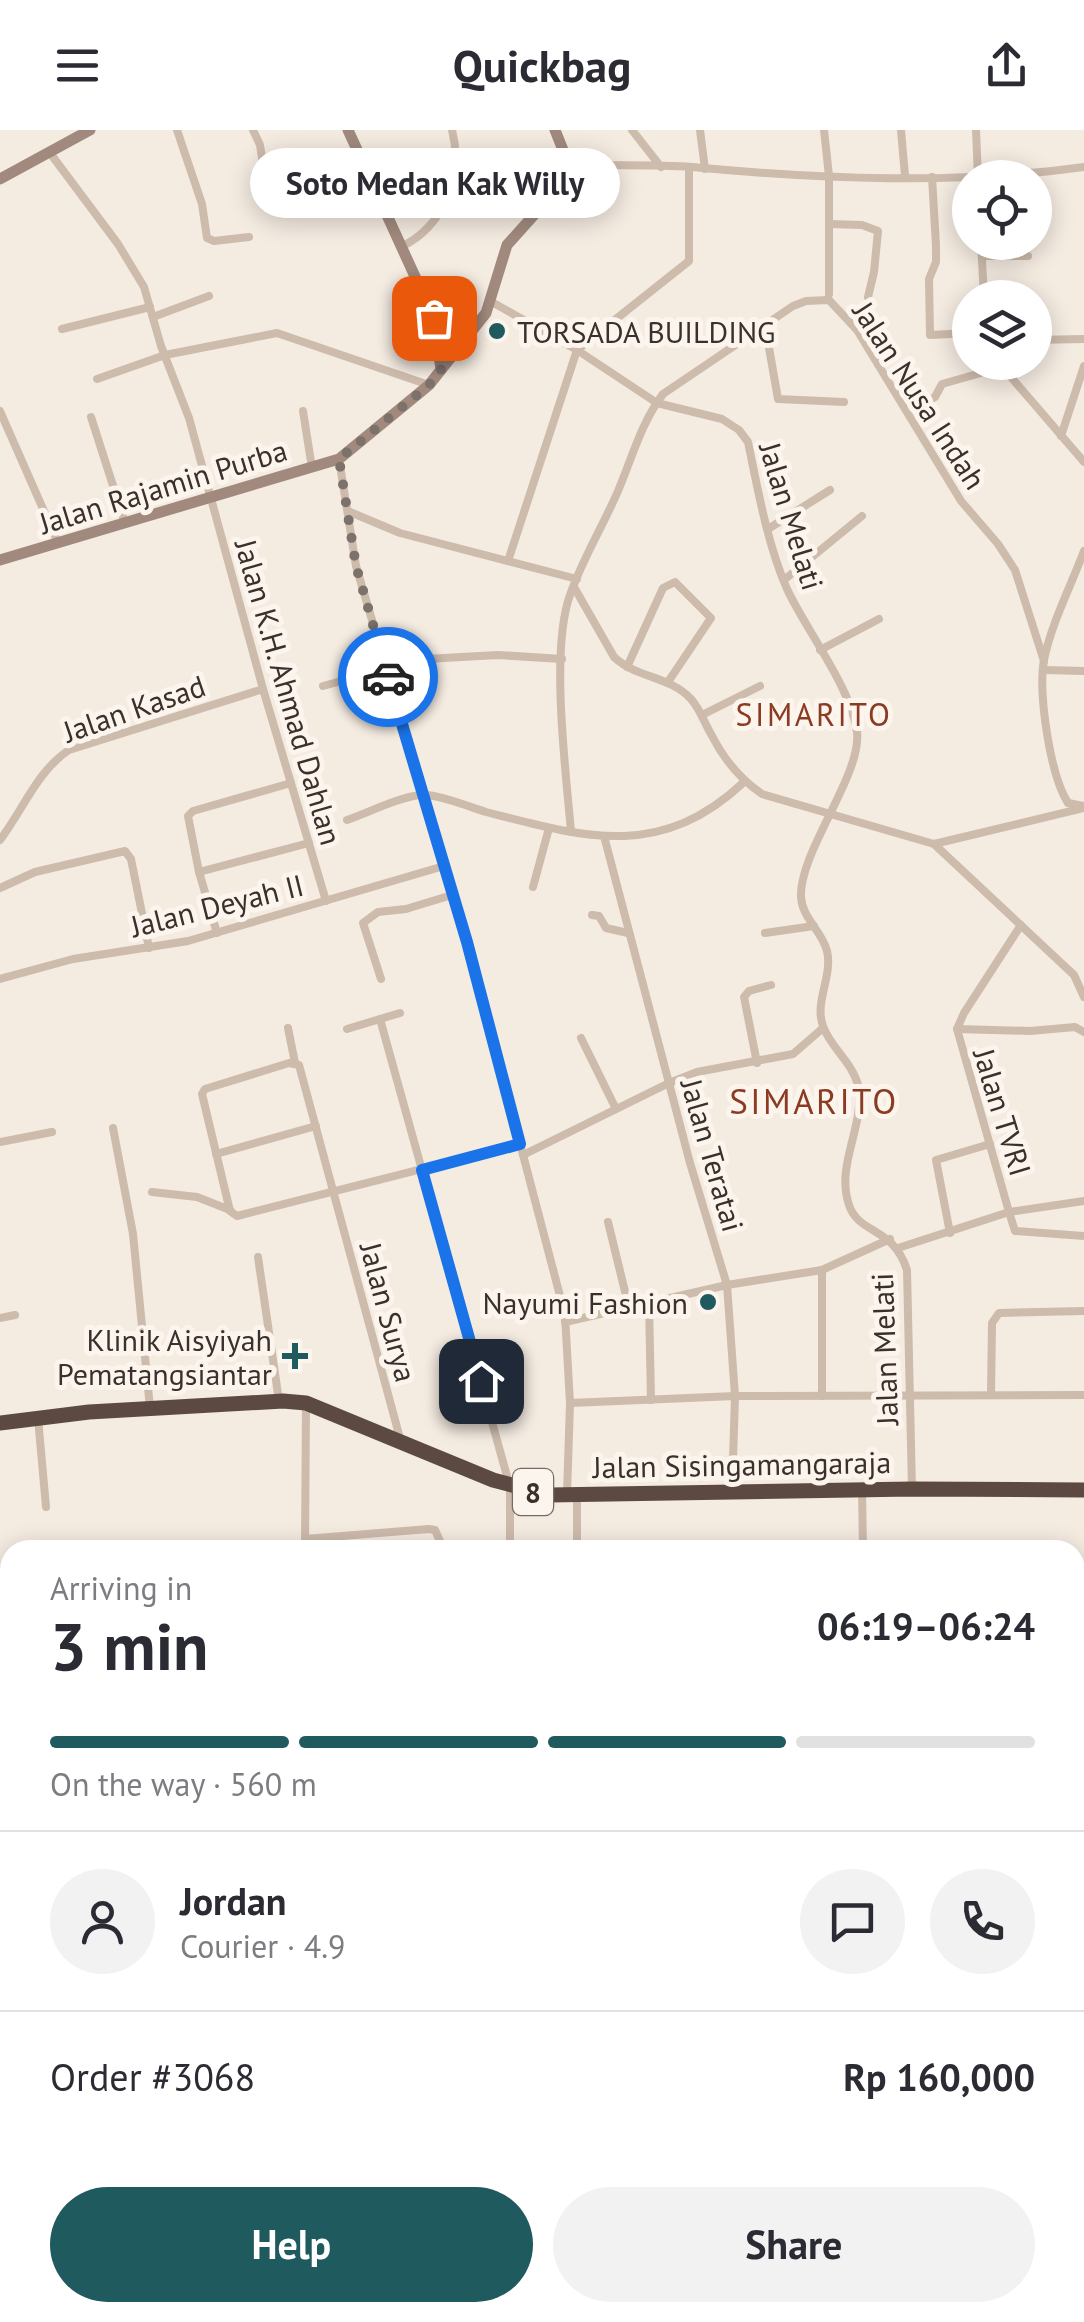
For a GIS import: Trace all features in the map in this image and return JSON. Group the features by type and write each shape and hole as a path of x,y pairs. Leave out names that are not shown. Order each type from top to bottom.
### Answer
{"highway":[{"name":"Jalan Sisingamangaraja","path":"0,1423 150,1408 279,1401 306,1404 510,1486 549,1495 1084,1490"}],"street":[{"path":"0,179 90,130"},
{"path":"177,130 202,204 209,240 248,237"},
{"path":"254,130 269,203"},
{"path":"348,130 434,318 441,370"},
{"path":"401,247 422,236 450,189 458,163 452,130"},
{"path":"555,130 570,165 560,186 507,245 486,313 429,385 339,459 356,566 467,942 565,1322 576,1540"},
{"path":"632,130 660,167"},
{"path":"700,130 705,169"},
{"path":"824,130 829,176 829,294"},
{"path":"901,130 905,176"},
{"path":"976,130 977,160"},
{"name":"Jalan K.H. Ahmad Dahlan","path":"50,153 137,272 152,312 189,418 326,901"},
{"path":"570,165 952,177"},
{"path":"508,561 577,350 689,262 689,167"},
{"path":"1052,172 1084,168"},
{"path":"932,177 936,262 929,279 930,335 952,334"},
{"path":"829,224 862,225 878,231 868,297"},
{"path":"62,329 152,312 209,296"},
{"name":"Jalan Nusa Indah","path":"575,582 657,403 689,375 793,306 829,300 850,322 945,478 1016,570 1044,665"},
{"name":"Jalan Melati","path":"490,301 577,350 657,403 722,419 739,430 748,442 784,580 852,712 858,744 802,886 801,898 827,949 823,1028 841,1052 858,1086 856,1125 844,1178 847,1201 861,1222 898,1248 907,1270 912,1489"},
{"path":"434,318 466,337"},
{"path":"764,326 778,399 844,402"},
{"path":"97,379 165,354 276,333 429,385"},
{"path":"1052,339 1084,338"},
{"path":"1061,436 1084,366"},
{"path":"917,408 934,398 942,384 954,380"},
{"path":"1013,380 1084,462"},
{"path":"0,411 58,543"},
{"path":"303,411 312,468"},
{"path":"91,416 125,523"},
{"name":"Jalan Rajamin Purba","path":"0,560 339,459"},
{"path":"768,529 830,490"},
{"path":"350,512 400,532 575,582 614,657 626,667 668,682 690,697 712,738 744,782 762,794 829,816 934,844 1074,975 1084,997"},
{"path":"784,580 862,516"},
{"path":"1084,551 1044,665 1054,772 1068,803 1084,807"},
{"path":"571,832 562,660 564,616 575,582"},
{"path":"626,667 665,586 675,582 711,618 668,682"},
{"path":"1070,590 1084,590"},
{"path":"820,650 879,619"},
{"path":"426,659 508,655 562,660"},
{"path":"1044,665 1084,671"},
{"path":"323,686 386,669"},
{"path":"702,715 760,686"},
{"name":"Jalan Kasad","path":"0,840 43,774 69,750 263,689"},
{"path":"347,820 422,794 571,832 604,836 650,834 690,822 744,782"},
{"path":"216,933 198,872 188,820 192,811 291,783"},
{"path":"934,844 1084,807"},
{"path":"533,887 549,828"},
{"name":"Jalan Teratai","path":"604,836 727,1284 735,1396 732,1492"},
{"path":"198,872 309,843"},
{"path":"0,888 35,872 125,852 131,858 149,948"},
{"name":"Jalan Deyah II","path":"0,979 73,959 216,933 444,866"},
{"path":"380,979 363,922 378,912 406,909 452,895"},
{"path":"592,914 606,928 628,933"},
{"path":"765,934 814,926"},
{"name":"Jalan TVRI","path":"898,1248 1008,1212 958,1029 964,1012 1021,926"},
{"path":"757,1062 744,996 771,985"},
{"path":"347,1029 400,1013"},
{"path":"380,1019 510,1486 510,1540"},
{"name":"Jalan Surya","path":"288,1028 402,1442"},
{"path":"523,1156 697,1072 792,1054 823,1028"},
{"path":"958,1029 1075,1028 1084,1032"},
{"path":"581,1038 616,1110"},
{"path":"230,1211 201,1100 205,1089 296,1063"},
{"path":"216,1154 316,1126"},
{"path":"112,1128 133,1234 150,1408"},
{"path":"0,1142 52,1132"},
{"path":"152,1192 197,1197 236,1216 520,1144"},
{"path":"950,1233 936,1160 990,1144"},
{"path":"1084,1201 1008,1212 1015,1231 1084,1236"},
{"path":"608,1222 629,1308"},
{"path":"565,1322 727,1284 822,1270 890,1239"},
{"path":"258,1257 279,1401"},
{"path":"822,1270 822,1396"},
{"path":"649,1303 651,1400"},
{"path":"991,1395 992,1323 1000,1313 1084,1311"},
{"path":"0,1318 15,1315"},
{"path":"570,1403 735,1396 1084,1395"},
{"path":"306,1404 305,1538 429,1529 435,1530 440,1540"},
{"path":"38,1418 46,1507"},
{"path":"862,1490 863,1540"}],"way so far":[{"path":"388,677 356,566 339,459 429,385 441,370 434,318"}],"place":[{"name":"Soto Medan Kak Willy","path":"434,318"},
{"name":"TORSADA BUILDING","path":"497,331"},
{"name":"Nayumi Fashion","path":"708,1302"},
{"name":"Klinik Aisyiyah Pematangsiantar","path":"295,1356"}],"district":[{"name":"SIMARITO","path":"814,714"},
{"name":"SIMARITO","path":"814,1101"}],"route":[{"path":"388,677 467,942 520,1144 422,1170 481,1381"}]}
